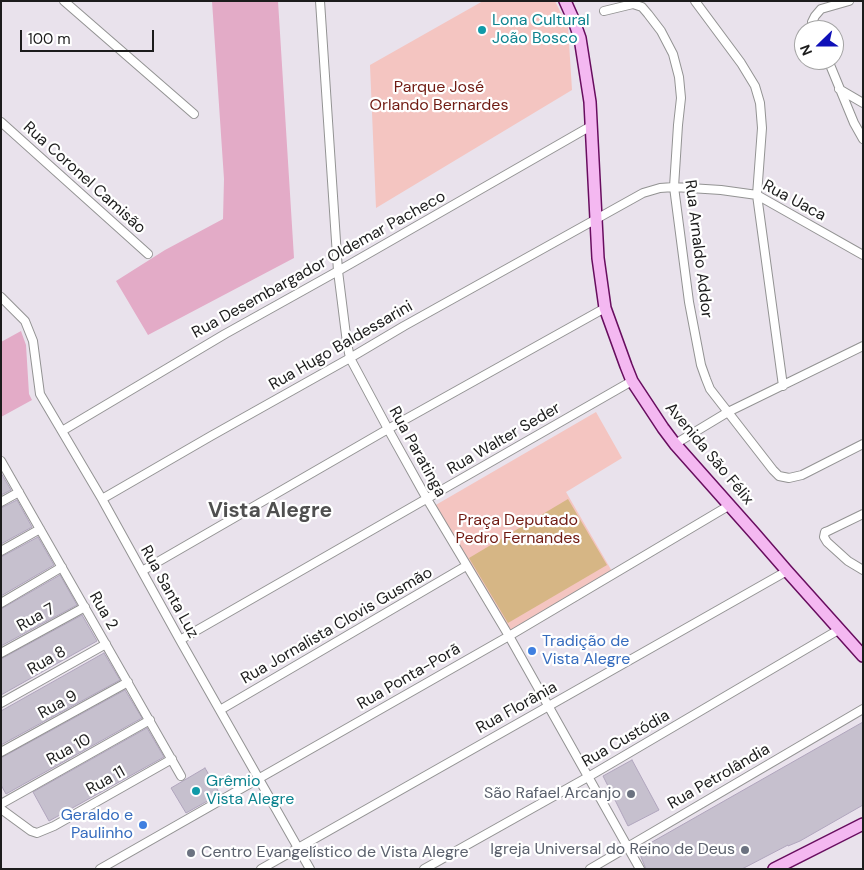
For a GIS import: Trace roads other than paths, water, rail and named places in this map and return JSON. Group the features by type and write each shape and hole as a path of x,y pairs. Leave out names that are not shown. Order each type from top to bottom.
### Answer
{"street":[{"path":"64,1 194,114"},
{"name":"Rua Paratinga","path":"320,1 338,271 350,358 427,499 509,636 640,869"},
{"name":"Avenida São Félix","path":"565,1 580,38 590,102 598,258 605,308 632,381 675,444 863,656"},
{"path":"696,1 741,63 755,86 760,103 762,128 758,195 783,386"},
{"path":"813,20 814,16 821,10 849,1"},
{"name":"Rua Arnaldo Addor","path":"604,11 634,4 642,7 661,31 673,54 679,77 681,98 674,187 689,302 702,365 710,389 779,476 789,478 802,475 863,444"},
{"path":"832,70 854,123 863,139"},
{"path":"839,89 863,103"},
{"name":"Rua Coronel Camisão","path":"1,122 148,254"},
{"name":"Rua Desembargador Oldemar Pacheco","path":"62,431 225,334 591,126"},
{"name":"Rua Uaca","path":"596,220 643,193 660,188 714,189 758,195 863,255"},
{"name":"Rua Hugo Baldessarini","path":"102,500 464,292 596,220"},
{"name":"Rua Santa Luz","path":"1,297 25,321 32,341 40,394 102,500 310,869"},
{"path":"142,571 388,429 605,308"},
{"path":"675,444 728,412 863,346"},
{"name":"Rua Walter Seder","path":"180,640 632,381"},
{"name":"Rua 2","path":"1,461 181,776"},
{"path":"1,502 19,492"},
{"name":"Rua Ponta-Porã","path":"100,869 509,636 730,505"},
{"path":"863,514 826,532 824,536 827,542 848,561 863,570"},
{"path":"1,551 40,529"},
{"name":"Rua Jornalista Clovis Gusmão","path":"220,710 466,566"},
{"path":"1,603 62,567"},
{"name":"Rua Florânia","path":"261,869 786,571"},
{"name":"Rua 7","path":"1,653 85,607"},
{"name":"Rua Custódia","path":"424,869 588,778 840,629"},
{"name":"Rua 8","path":"1,703 106,644"},
{"name":"Rua 9","path":"1,752 128,682"},
{"name":"Rua Petrolândia","path":"590,869 863,709"},
{"name":"Rua 10","path":"1,804 150,720"},
{"name":"Rua 11","path":"1,809 30,831 37,833 54,826 172,759"},
{"path":"774,869 863,824"}],"place":[{"name":"Lona Cultural João Bosco","path":"482,30"},
{"name":"Tradição de Vista Alegre","path":"532,651"},
{"name":"Grêmio Vista Alegre","path":"196,791"},
{"name":"São Rafael Arcanjo","path":"631,794"},
{"name":"Geraldo e Paulinho","path":"143,825"},
{"name":"Igreja Universal do Reino de Deus","path":"745,850"},
{"name":"Centro Evangelístico de Vista Alegre","path":"191,853"}],"district":[{"name":"Vista Alegre","path":"270,511"}],"park label":[{"name":"Parque José Orlando Bernardes","path":"439,97"},
{"name":"Praça Deputado Pedro Fernandes","path":"518,530"}]}
